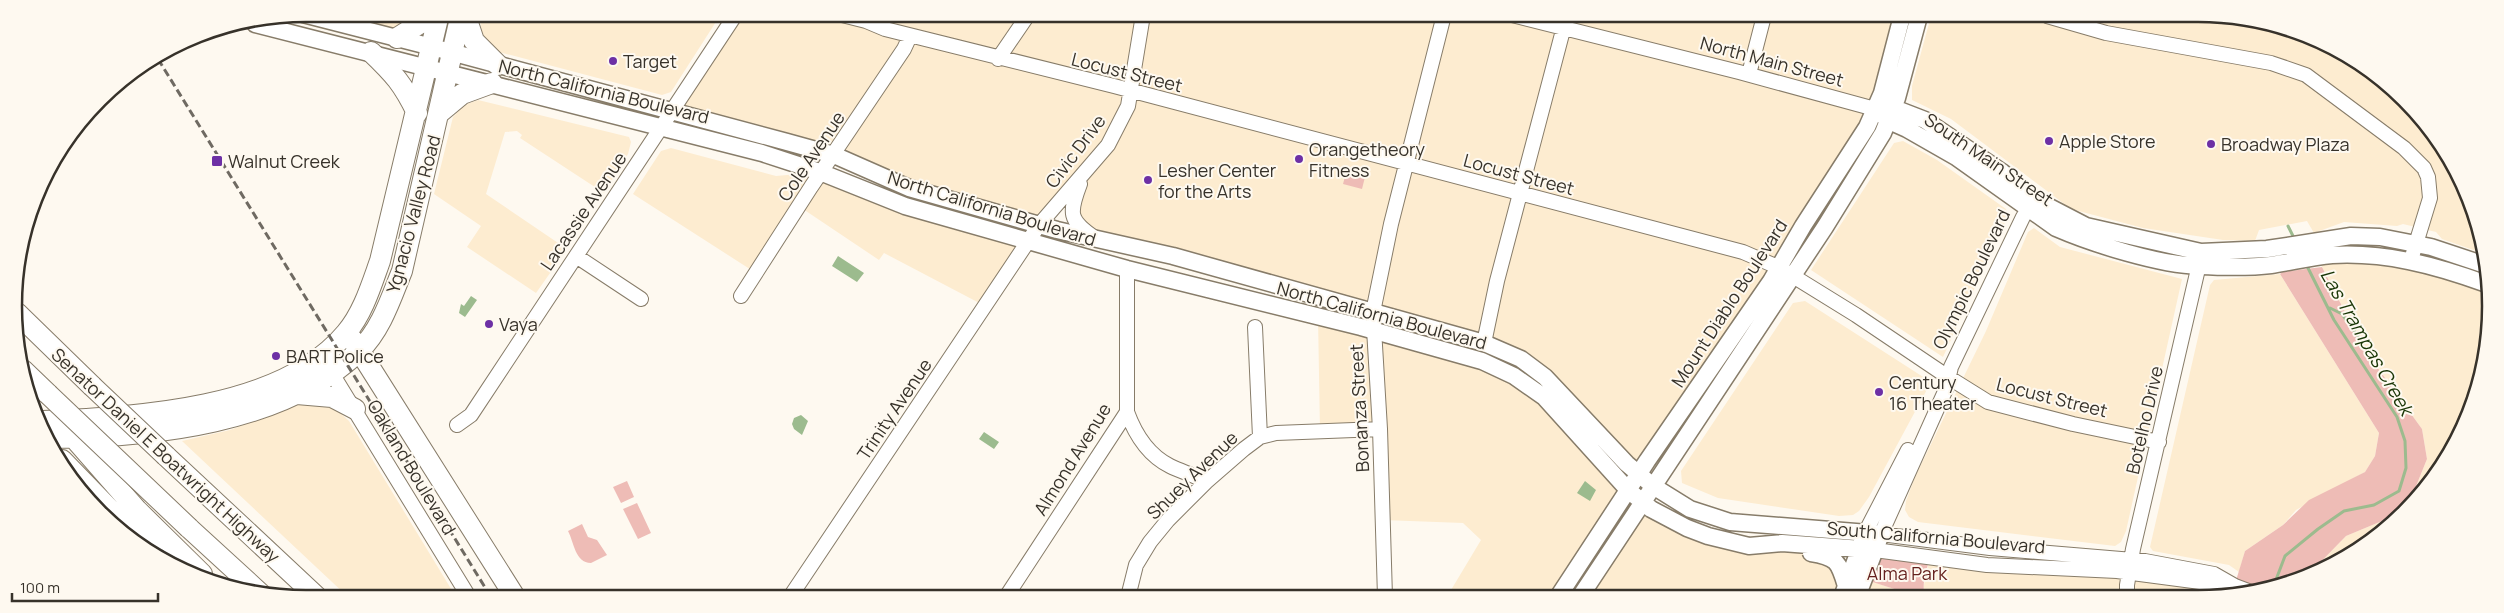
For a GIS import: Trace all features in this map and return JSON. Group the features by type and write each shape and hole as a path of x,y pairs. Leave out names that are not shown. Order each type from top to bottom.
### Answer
{"highway":[{"path":"396,38 421,22"},
{"name":"Ygnacio Valley Road","path":"55,438 198,426 297,394 327,365 368,295 380,261 437,22"},
{"name":"Ygnacio Valley Road","path":"47,421 89,419 174,410 232,397 327,365 360,351 386,312 402,271 461,22"},
{"path":"438,114 462,94 495,74 474,41 466,22"},
{"path":"372,52 397,77 417,113"},
{"name":"Senator Daniel E Boatwright Highway","path":"23,319 310,590"},
{"path":"347,332 511,590"},
{"name":"Senator Daniel E Boatwright Highway","path":"32,378 251,585"},
{"path":"297,394 332,397 355,409"},
{"path":"89,419 74,426 73,438 138,510 196,568"},
{"path":"86,485 123,523"}],"main road":[{"name":"North California Boulevard","path":"334,22 432,47 450,62 495,74 661,128 762,153 820,172 905,206 1127,269 1373,330 1482,361 1514,376 1544,397 1628,490 1642,502"},
{"name":"Mount Diablo Boulevard","path":"1585,590 1653,486 1786,272 1807,219 1867,127 1875,109 1900,22"},
{"name":"Mount Diablo Boulevard","path":"1563,590 1639,474 1786,272 1842,200 1891,115 1917,22"},
{"name":"North California Boulevard","path":"263,26 427,67 450,62"},
{"name":"North California Boulevard","path":"495,74 673,111 834,155 909,188 1039,225 1191,261 1504,350 1521,359 1545,377 1653,486"},
{"name":"South Main Street","path":"1875,109 1891,115 1907,129 2031,204 2086,226 2200,259 2331,255 2410,260 2480,282"},
{"name":"South Main Street","path":"2268,257 2329,238 2350,236 2380,237 2414,244 2444,251 2478,263"},
{"name":"South California Boulevard","path":"1653,486 1690,509 1730,522 1873,534"},
{"name":"South California Boulevard","path":"1642,502 1687,528 1708,536 1749,546 1782,543 1867,550"},
{"name":"Olympic Boulevard","path":"1849,590 1873,534"},
{"path":"1764,546 1826,555 1835,560 1842,569 1847,590"}],"street":[{"name":"Lacassie Avenue","path":"456,425 471,415 731,22"},
{"name":"Locust Street","path":"868,22 910,36 1132,92 1742,252 1786,272 1856,314 1948,377 1996,404 2159,442"},
{"path":"998,59 1023,22"},
{"name":"Civic Drive","path":"1028,241 1039,225 1108,145 1121,124 1132,92 1142,22"},
{"name":"Bonanza Street","path":"1385,590 1380,429 1372,312 1406,164 1442,22"},
{"name":"North Main Street","path":"1536,22 1749,74 1875,109"},
{"path":"1484,343 1497,281 1566,22"},
{"path":"1749,74 1762,22"},
{"path":"2067,22 2094,30 2271,63 2306,75 2404,148 2424,168 2428,177 2430,198 2410,260"},
{"name":"Cole Avenue","path":"741,296 820,172 834,155 904,49 910,36"},
{"path":"1084,174 1072,205 1073,217 1079,226 1096,238"},
{"name":"Olympic Boulevard","path":"1873,534 1940,386 1948,377 2031,204"},
{"name":"Trinity Avenue","path":"795,590 1028,241"},
{"path":"576,256 641,299"},
{"name":"Botelho Drive","path":"2128,590 2130,566 2200,259"},
{"name":"Almond Avenue","path":"1011,590 1127,412 1127,269"},
{"path":"1255,327 1260,437"},
{"name":"Oakland Boulevard","path":"327,365 465,590"},
{"path":"1127,412 1143,444 1154,455 1168,465 1206,482"},
{"name":"Shuey Avenue","path":"1130,590 1136,566 1150,542 1168,520 1206,482 1260,437 1276,433 1380,429"},
{"name":"South California Boulevard","path":"1873,534 2130,566 2214,574 2239,587"},
{"name":"South California Boulevard","path":"1867,550 1987,565 2130,566"}],"shaded area":[{"path":"337,22 418,22 397,38"},
{"name":"Target","path":"480,22 716,22 671,92 662,95 499,52 485,40"},
{"path":"731,22 1900,22 1882,93 1639,474 1521,359 1096,238 1075,222 1083,176 1039,225 673,111"},
{"name":"Broadway Plaza","path":"1929,22 2198,22 2235,25 2271,32 2306,44 2355,70 2385,93 2411,119 2434,149 2452,181 2466,215 2476,251 2442,239 2436,232 2403,224 2397,226 2344,222 2314,233 2307,221 2259,230 2255,241 2223,240 2143,228 2071,209 1951,119 1912,100 1912,86"},
{"path":"478,100 629,137 631,142 628,154 604,193 520,138 522,135 517,131 505,132 486,194 567,249 536,293 467,247 481,226 434,194 453,117 464,105"},
{"path":"1903,141 1937,160 2006,209 2008,216 1943,357 1811,270 1894,143"},
{"path":"671,148 776,176 820,172 1028,241 985,306 884,253 879,260 800,207 756,273 633,194 661,151"},
{"path":"2034,228 2060,247 2182,279 2126,531 2121,542 2115,546 1918,522 1909,517 1905,510 1906,501 1915,477 1986,331 2028,232"},
{"path":"2331,255 2480,282 2481,325 2472,380 2452,432 2434,464 2415,489 2427,459 2422,429 2364,349 2317,257"},
{"path":"838,256 864,273 857,282 832,266"},
{"path":"2280,274 2379,433 2375,456 2365,472 2296,510 2283,525 2245,551 2239,572 2229,565 2153,551 2150,547 2210,285 2214,280"},
{"path":"471,296 477,300 465,317 459,313 461,304 464,306"},
{"path":"1805,301 1931,382 1869,497 1859,511 1853,515 1839,516 1718,498 1682,483 1681,471 1793,303"},
{"path":"1318,317 1514,376 1628,490 1563,590 1451,590 1481,540 1463,523 1383,520 1380,430 1320,431"},
{"path":"300,404 334,407 349,421 452,590 341,590 182,441 230,430"},
{"path":"801,415 808,421 802,435 794,429 792,424 794,418"},
{"path":"984,432 999,442 994,449 979,439"},
{"path":"1585,481 1596,490 1590,501 1577,493"},
{"path":"1642,502 1687,528 1826,555 1835,560 1841,590 1585,590"},
{"path":"2385,520 2355,543 2320,562 2346,536"},
{"path":"1930,557 2235,586 2234,588 2216,590 1923,590"},
{"path":"1863,579 1898,590 1859,590"}],"green space":[{"path":"1347,169 1366,173 1362,189 1343,184"},
{"path":"2322,267 2364,349 2422,429 2427,459 2415,489 2385,520 2346,536 2320,562 2306,569 2271,581 2234,588 2245,551 2283,525 2309,500 2365,472 2375,456 2379,433 2280,274 2282,272"},
{"path":"627,481 634,497 621,503 613,487"},
{"path":"637,503 651,533 638,539 623,509"},
{"path":"582,524 588,537 597,540 607,555 591,563 582,560 578,556 568,531"},
{"name":"Alma Park","path":"1875,550 1930,557 1924,590 1898,590 1863,579"}],"waterway":[{"name":"Las Trampas Creek","path":"2288,226 2295,240"},
{"name":"Las Trampas Creek","path":"2276,579 2285,556 2318,529 2344,511 2374,505 2399,491 2406,468 2405,441 2397,417 2334,320 2306,264"},
{"path":"2330,308 2342,314 2358,336"}],"railway":[{"path":"161,63 487,590"}],"place":[{"name":"Target","path":"613,61"},
{"name":"Apple Store","path":"2049,141"},
{"name":"Broadway Plaza","path":"2211,144"},
{"name":"Orangetheory Fitness","path":"1299,159"},
{"name":"Walnut Creek","path":"217,161"},
{"name":"Lesher Center for the Arts","path":"1148,180"},
{"name":"Vaya","path":"489,324"},
{"name":"BART Police","path":"276,356"},
{"name":"Century 16 Theater","path":"1879,392"}]}
